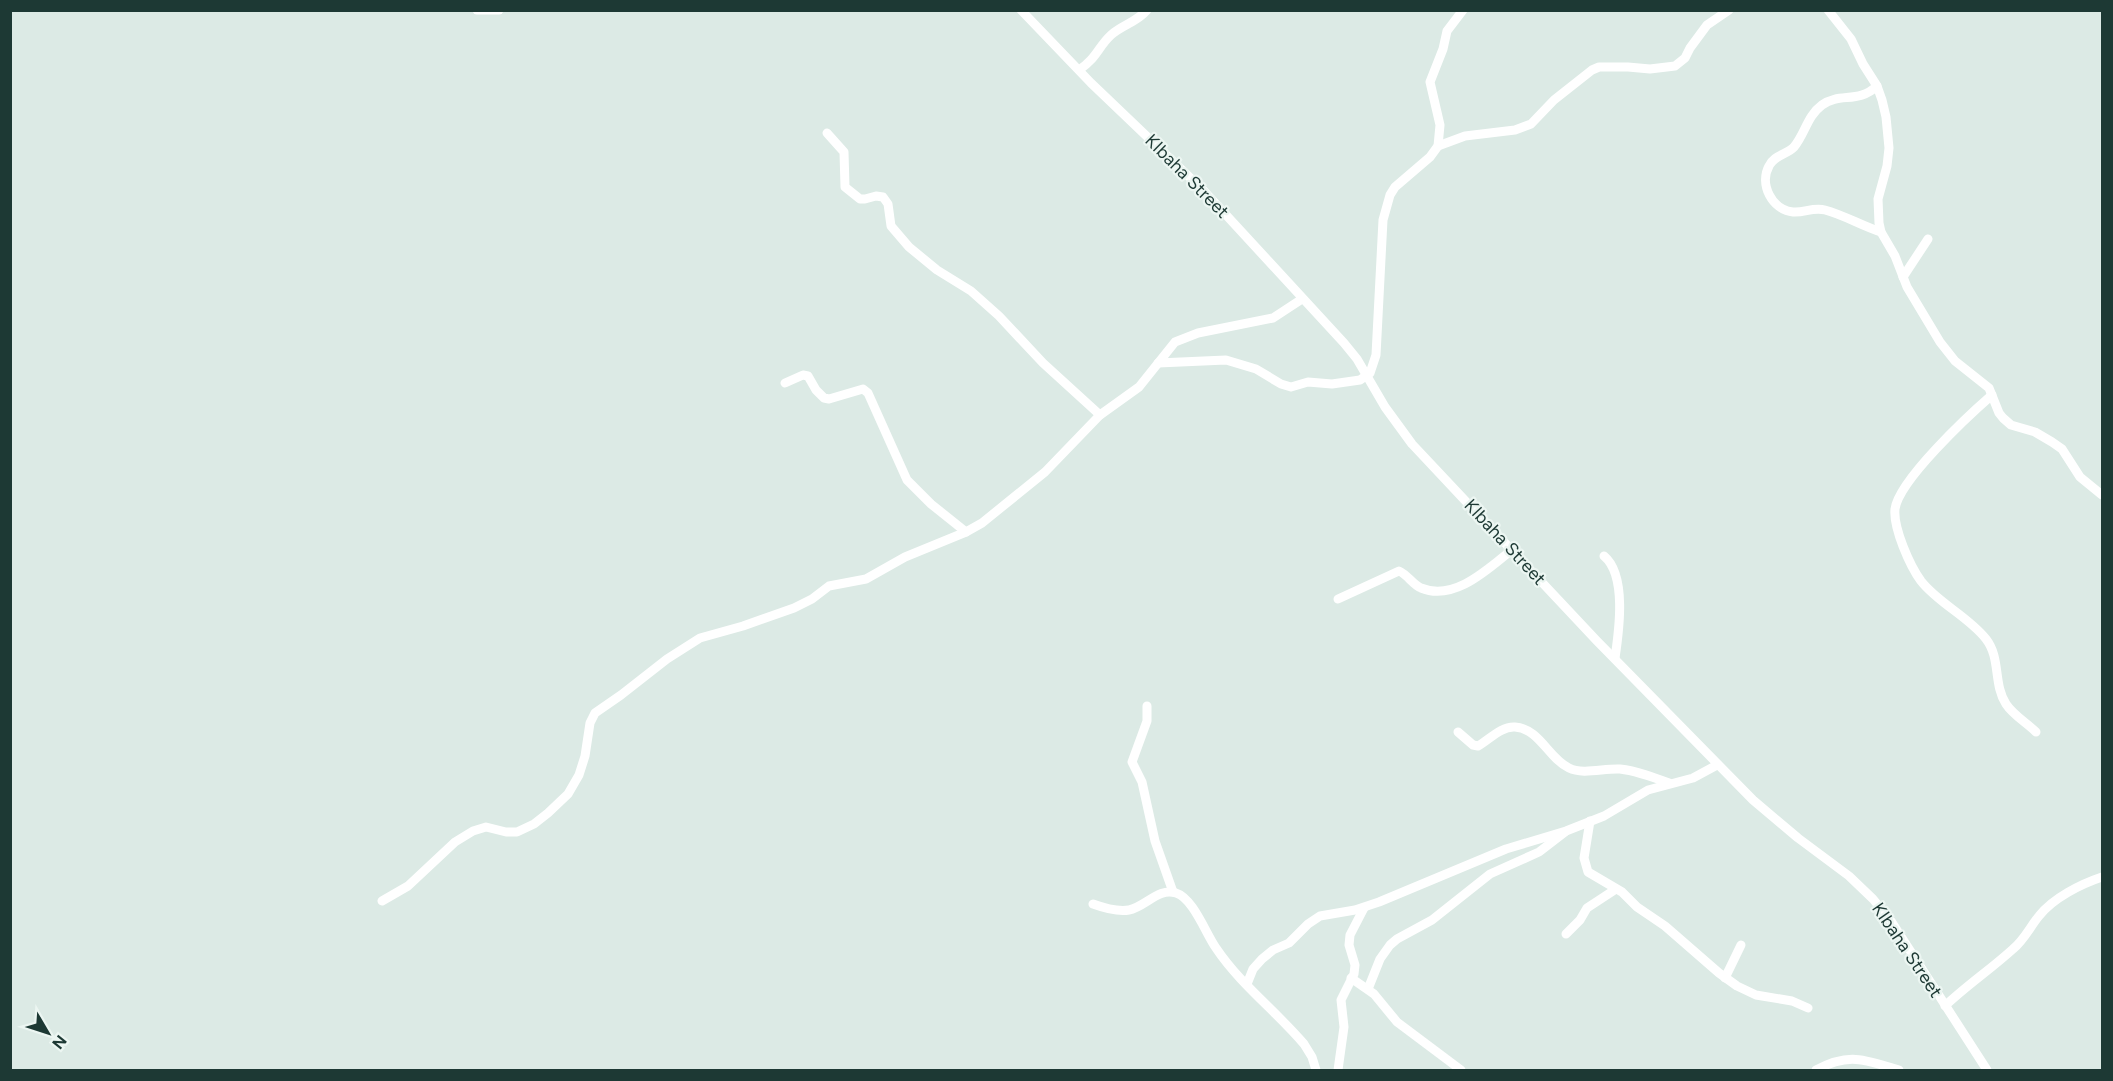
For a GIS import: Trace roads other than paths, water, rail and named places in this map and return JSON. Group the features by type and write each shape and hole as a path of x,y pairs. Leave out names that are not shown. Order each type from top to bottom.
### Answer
{"street":[{"path":"477,10 499,10"},
{"name":"KIbaha Street","path":"1021,10 1079,70 1204,191 1344,343 1368,375 1385,407 1412,444 1717,765 1760,807 1849,876 1873,898 1891,921 1987,1071"},
{"path":"1079,70 1096,56 1113,33 1138,19 1147,10"},
{"path":"1158,363 1226,360 1256,369 1288,386 1308,382 1348,383 1368,375 1373,368 1376,355 1383,220 1386,206 1395,187 1430,157 1438,146 1440,124 1430,82 1448,32 1463,10"},
{"path":"1438,146 1465,136 1515,130 1531,124 1554,100 1599,67 1650,69 1676,66 1685,58 1689,48 1707,25 1729,10"},
{"path":"1828,10 1851,39 1877,86 1886,117 1889,148 1887,166 1878,199 1881,232 1919,307 1960,366 1984,383 2003,418 2011,425 2035,432 2052,442 2062,450 2080,477 2103,495"},
{"path":"1877,86 1864,96 1832,100 1823,104 1814,112 1792,148 1771,162 1765,174 1770,197 1786,210 1795,212 1817,208 1827,210 1881,232"},
{"path":"827,133 844,152 845,187 860,199 876,196 883,198 888,204 891,226 909,247 937,270 971,291 999,316 1043,363 1100,415"},
{"path":"1903,277 1928,239"},
{"path":"382,901 408,886 455,842 473,831 486,827 517,832 534,824 548,813 568,794 579,775 594,713 687,646 700,639 794,608 812,599 829,586 866,579 905,557 982,523 1027,489 1100,415 1129,395 1170,346 1180,338 1273,318 1302,299"},
{"path":"785,383 803,375 808,376 820,395 829,399 863,389 868,393 907,480 940,512 966,532"},
{"path":"1992,395 1945,439 1910,482 1898,500 1895,516 1908,557 1921,581 1985,637 1994,654 2002,695 2007,706 2036,732"},
{"path":"1338,599 1399,571 1420,588 1433,591 1453,589 1478,575 1513,549"},
{"path":"1604,556 1613,566 1618,595 1619,626 1615,658"},
{"path":"1147,706 1147,722 1132,762 1142,782 1153,832 1173,892"},
{"path":"1458,732 1473,745 1478,746 1506,728 1516,727 1526,730 1543,742 1551,754 1569,769 1579,772 1605,769 1641,772 1670,783"},
{"path":"1246,984 1253,969 1262,959 1273,950 1289,944 1314,920 1332,912 1364,908 1506,849 1566,831 1612,812 1648,790 1693,778 1717,765"},
{"path":"1590,821 1584,858 1585,866 1593,877 1616,889 1673,933 1725,978 1749,993 1764,998 1792,1001 1808,1008"},
{"path":"1368,989 1380,959 1397,939 1432,920 1490,874 1539,852 1566,831"},
{"path":"1945,1006 1967,985 2014,948 2039,915 2049,906 2103,877"},
{"path":"1566,934 1580,920 1587,908 1616,889"},
{"path":"1093,904 1118,910 1130,910 1154,897 1173,892 1180,894 1191,906 1228,965 1304,1044 1312,1057 1316,1071"},
{"path":"1338,1071 1344,1027 1341,1000 1355,965 1349,945 1350,935 1364,908"},
{"path":"1725,978 1741,945"},
{"path":"1351,978 1381,1001 1397,1022 1461,1071"},
{"path":"1816,1071 1833,1062 1845,1059 1862,1060 1899,1071"}]}
